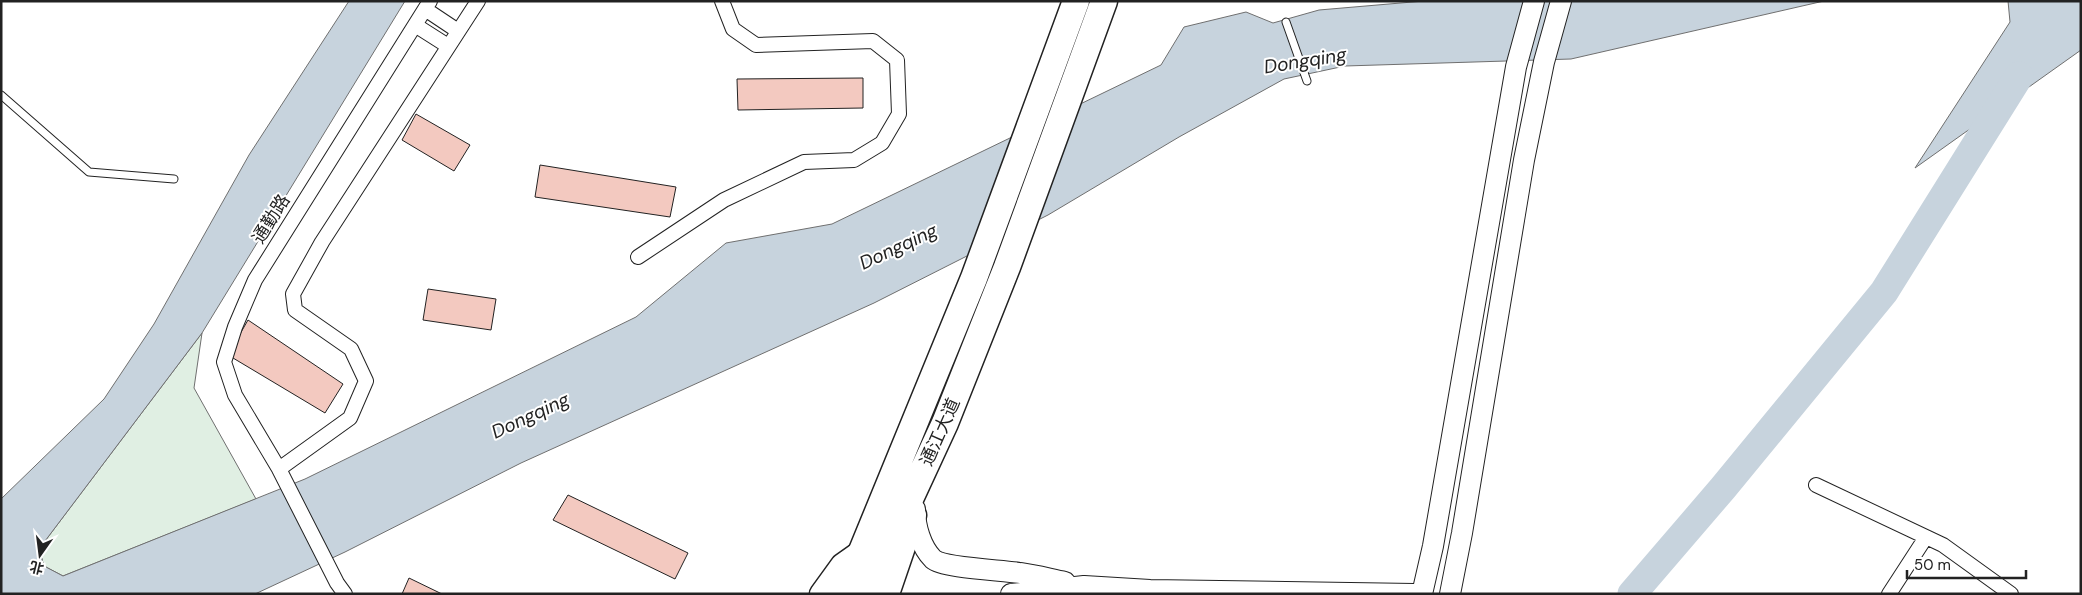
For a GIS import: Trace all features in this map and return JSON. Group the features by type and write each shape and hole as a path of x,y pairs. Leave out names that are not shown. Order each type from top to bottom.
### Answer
{"highway":[{"name":"通江大道","path":"840,594 862,551 974,278 1076,1"},
{"name":"通江大道","path":"866,594 945,423 1007,267 1104,1"}],"main road":[{"path":"888,594 915,515"},
{"path":"821,594 842,565 862,551"}],"street":[{"path":"279,469 350,418 366,381 352,349 295,310 293,294 322,242 478,1"},
{"path":"638,257 724,200 804,162 854,160 882,143 899,114 897,60 873,41 756,45 733,29 722,1"},
{"path":"1422,594 1434,546 1516,68 1534,1"},
{"path":"1450,594 1524,160 1544,62 1561,1"},
{"path":"428,5 458,31"},
{"name":"通勤路","path":"341,588 279,469 235,395 224,362 235,327 255,280 428,5"},
{"path":"415,25 448,46"},
{"path":"1816,485 1942,545 2011,594"},
{"path":"915,488 915,515 924,546 934,560 950,565 1018,572 1084,586 1160,590 1414,594"},
{"path":"1888,594 1926,537"},
{"path":"1011,594 1084,586"}],"lane":[{"path":"1286,22 1307,81"},
{"path":"1,95 89,172 174,179"}],"green space":[{"path":"202,333 194,388 256,499 63,576 44,566 39,549"}],"water":[{"name":"Dongqing","path":"349,1 405,1 202,333 39,549 44,566 63,576 305,479 636,317 726,243 832,224 1161,65 1184,27 1246,12 1273,23 1319,10 1424,1 1824,1 1571,59 1345,66 1284,79 1179,137 1048,215 874,303 521,463 345,552 255,594 1,594 1,499 104,399 154,324 249,155"},
{"path":"2008,1 2081,1 2081,50 1915,168 2010,22"}],"building":[{"path":"863,78 863,108 738,110 737,79"},
{"path":"416,114 470,145 454,171 402,140"},
{"path":"540,165 676,187 670,217 535,197"},
{"path":"428,289 496,299 491,330 423,320"},
{"path":"248,320 343,384 325,413 228,355"},
{"path":"568,495 688,553 675,579 553,520"},
{"path":"409,578 442,594 402,594"}],"waterway":[{"path":"1632,594 1723,488 1884,292 2019,76"}]}
